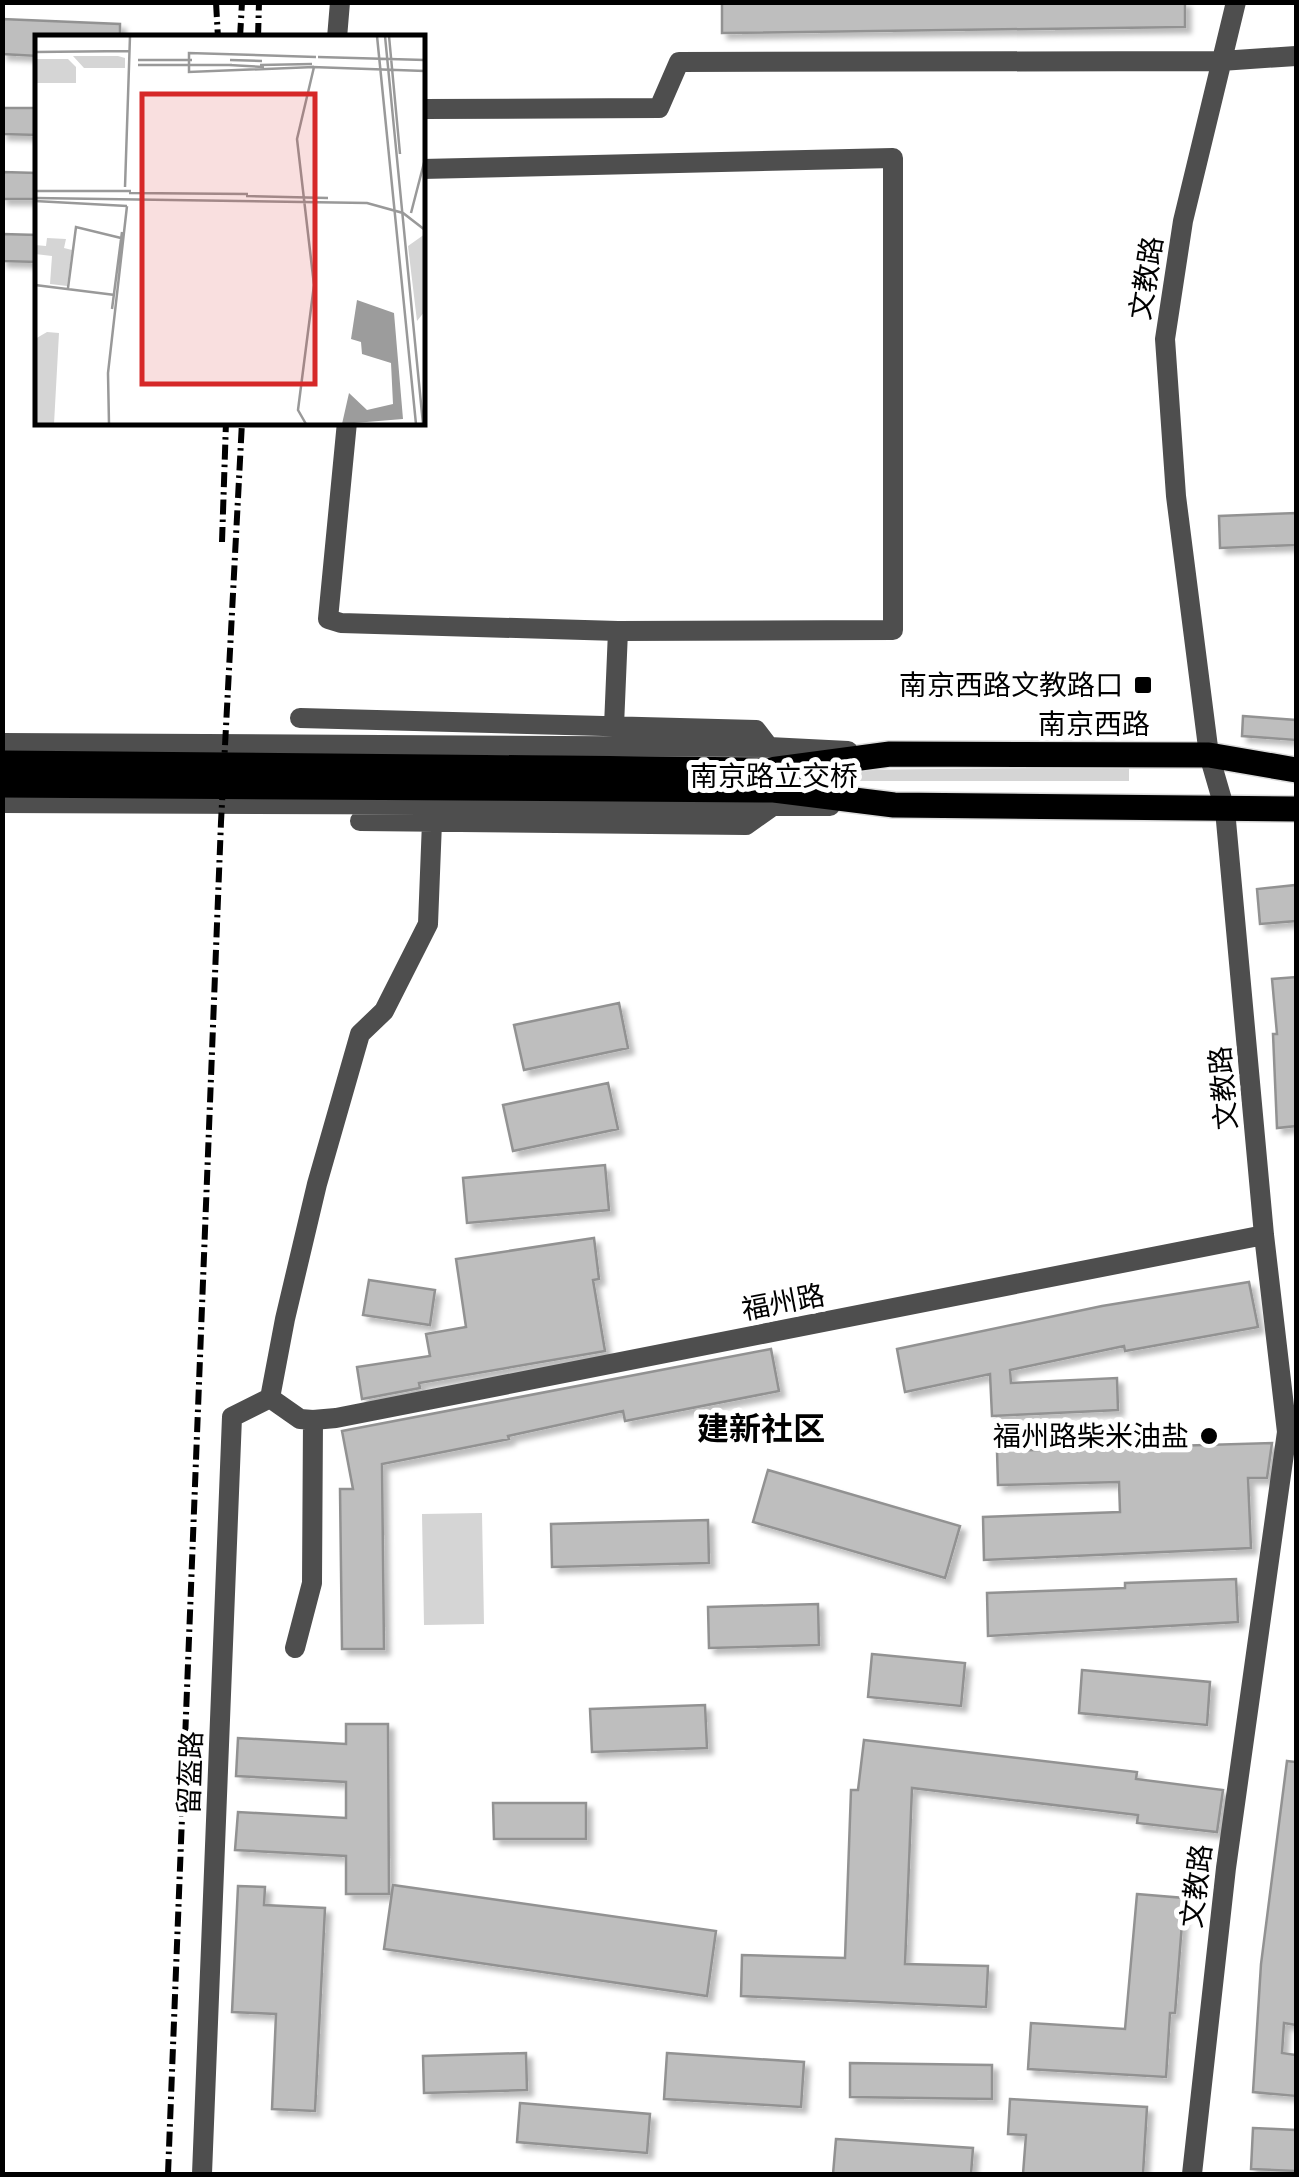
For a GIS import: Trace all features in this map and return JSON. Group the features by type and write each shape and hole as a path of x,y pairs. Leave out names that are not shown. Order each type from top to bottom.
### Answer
{"main road":[{"name":"南京西路","path":"890,754 1208,755 1296,770"},
{"name":"南京路立交桥","path":"2,764 770,770 890,754"},
{"name":"南京路立交桥","path":"2,785 774,790 894,805"},
{"path":"894,805 1296,809"}],"street":[{"path":"337,35 340,2"},
{"name":"文教路","path":"1192,2174 1226,1868 1287,1432 1264,1235 1225,810 1208,755 1176,496 1165,339 1183,222 1236,2"},
{"path":"425,109 659,108 679,62 1221,61 1296,56"},
{"path":"346,425 328,619 341,623 618,631 892,630 892,158 425,169"},
{"path":"614,726 618,631"},
{"path":"300,718 756,730 769,748"},
{"name":"南京路立交桥","path":"2,743 769,748 890,754"},
{"name":"南京路立交桥","path":"2,803 770,808 894,805"},
{"path":"360,820 746,826 770,808"},
{"path":"295,1648 312,1583 313,1420 300,1419 270,1398 317,1184 360,1034 384,1011 428,924 432,822"},
{"name":"福州路","path":"313,1420 375,1411 1264,1235"},
{"name":"留盔路","path":"202,2174 232,1417 270,1398"}],"shaded area":[{"path":"1129,767 1129,781 840,781 840,770"},
{"path":"482,1513 484,1624 424,1625 422,1514"}],"building":[{"path":"722,2 1185,2 1185,27 722,33"},
{"path":"2,19 120,24 120,35 35,35 35,56 2,54"},
{"path":"2,108 35,108 35,135 2,134"},
{"path":"2,172 35,173 35,199 2,199"},
{"path":"2,234 35,235 35,262 2,261"},
{"path":"1296,513 1296,545 1220,548 1219,516"},
{"path":"1243,716 1296,720 1296,740 1242,736"},
{"path":"1296,885 1296,921 1260,924 1257,889"},
{"path":"1296,977 1296,1126 1277,1128 1273,1034 1277,1034 1272,979"},
{"path":"619,1003 628,1048 524,1070 514,1025"},
{"path":"608,1083 618,1129 513,1151 503,1105"},
{"path":"605,1165 609,1210 467,1223 463,1178"},
{"path":"594,1238 599,1279 593,1280 605,1351 419,1383 420,1388 362,1399 357,1367 430,1356 426,1334 466,1327 456,1259"},
{"path":"369,1280 435,1290 430,1325 363,1315"},
{"path":"1249,1282 1258,1327 1125,1351 1124,1346 1010,1370 1011,1383 1117,1378 1118,1410 992,1416 990,1374 905,1392 897,1349 1102,1306"},
{"path":"771,1349 779,1391 625,1421 623,1411 382,1464 384,1649 342,1649 340,1489 353,1489 342,1431"},
{"path":"1272,1443 1267,1478 1248,1478 1251,1548 984,1560 983,1517 1120,1512 1119,1482 998,1485 997,1451"},
{"path":"768,1470 960,1526 945,1578 753,1522"},
{"path":"708,1520 709,1563 552,1567 551,1524"},
{"path":"1236,1579 1238,1622 988,1636 987,1593"},
{"path":"818,1604 819,1645 709,1648 708,1607"},
{"path":"872,1654 965,1663 961,1706 868,1697"},
{"path":"1082,1670 1210,1682 1207,1725 1079,1713"},
{"path":"705,1705 707,1748 592,1752 590,1709"},
{"path":"346,1724 388,1724 389,1894 346,1894 346,1856 235,1850 238,1812 346,1818 346,1782 236,1776 238,1738 346,1744"},
{"path":"864,1740 1137,1772 1136,1779 1223,1790 1217,1832 1137,1823 1138,1815 912,1788 905,1964 988,1966 986,2007 741,1996 742,1955 845,1958 851,1790 858,1790"},
{"path":"1287,1761 1296,1762 1296,2025 1284,2023 1282,2053 1296,2055 1296,2096 1253,2092 1261,1964"},
{"path":"493,1803 586,1803 586,1839 494,1839"},
{"path":"393,1885 716,1931 707,1996 384,1949"},
{"path":"238,1886 265,1887 264,1905 325,1908 315,2111 272,2109 276,2014 232,2012"},
{"path":"1137,1894 1184,1898 1166,2077 1028,2069 1031,2023 1125,2029"},
{"path":"526,2053 527,2090 424,2093 423,2056"},
{"path":"667,2053 804,2062 801,2107 664,2099"},
{"path":"850,2063 992,2065 992,2099 850,2097"},
{"path":"1010,2099 1147,2107 1143,2174 1023,2174 1026,2135 1008,2134"},
{"path":"520,2103 650,2114 647,2153 517,2142"},
{"path":"1253,2128 1296,2130 1296,2171 1251,2169"},
{"path":"836,2139 973,2148 971,2174 833,2174"}],"railway":[{"path":"216,2 218,35"},
{"path":"240,35 242,2"},
{"path":"258,35 259,2"},
{"path":"222,542 226,425"},
{"path":"168,2174 221,822 242,425"}],"place":[{"name":"南京西路文教路口","path":"1143,685"},
{"name":"福州路柴米油盐","path":"1209,1436"}],"district":[{"name":"建新社区","path":"761,1429"}]}
